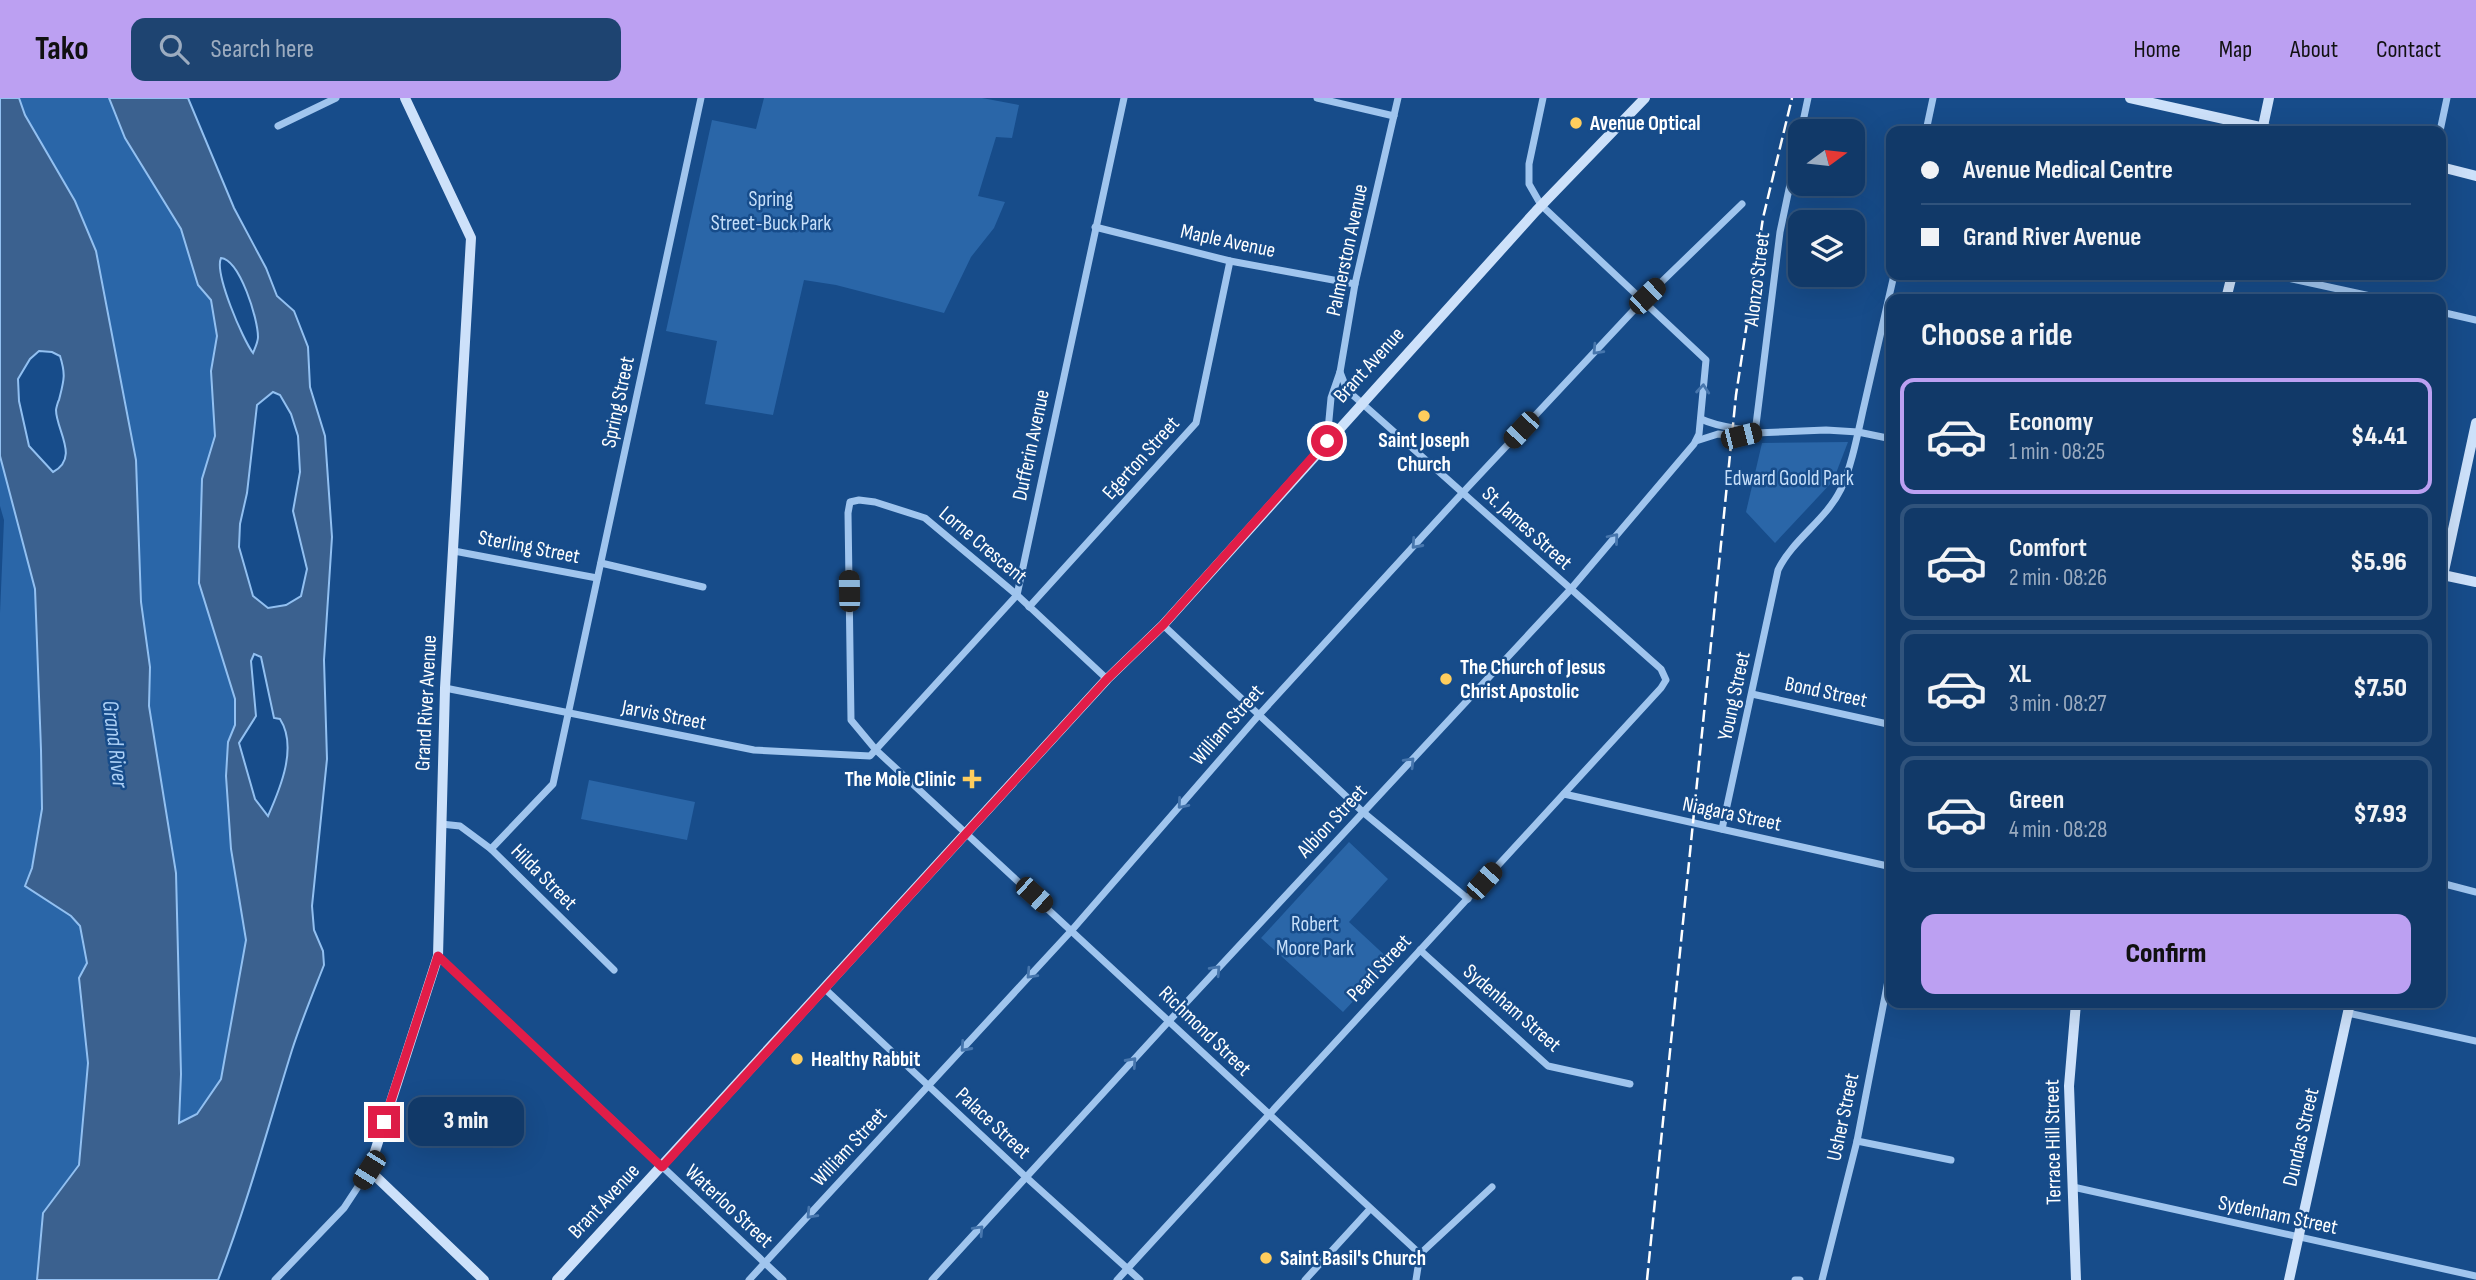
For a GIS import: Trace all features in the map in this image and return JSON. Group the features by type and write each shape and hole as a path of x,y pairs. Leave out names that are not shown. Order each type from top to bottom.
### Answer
{"street":[{"path":"278,126 336,98"},
{"name":"Grand River Avenue","path":"277,1279 344,1208 369,1170 438,956 445,688 471,238 404,98"},
{"name":"Spring Street","path":"491,849 554,784 701,98"},
{"name":"Dufferin Avenue","path":"1017,595 1124,98"},
{"path":"1317,98 1394,116"},
{"name":"Palmerston Avenue","path":"1327,441 1331,398 1340,372 1355,284 1398,98"},
{"path":"1543,98 1529,164 1530,184 1541,205 1645,298"},
{"name":"Brant Avenue","path":"558,1280 1107,679 1163,625 1541,205 1645,98"},
{"name":"Alonzo Street","path":"1804,119 1808,98"},
{"path":"1927,126 1933,98"},
{"path":"2130,98 2246,126"},
{"path":"2263,126 2269,98"},
{"path":"2441,126 2447,98"},
{"path":"2446,168 2476,176"},
{"name":"Alonzo Street","path":"1755,433 1780,232 1788,194"},
{"name":"William Street","path":"749,1280 1072,930 1258,716 1462,493 1645,298 1742,204"},
{"name":"Maple Avenue","path":"1095,228 1230,261 1355,284"},
{"name":"Egerton Street","path":"1029,607 1196,423 1230,261"},
{"path":"2297,280 2361,294"},
{"name":"Albion Street","path":"932,1280 1570,590 1696,441 1701,419 1706,360 1645,298"},
{"path":"1858,432 1886,310"},
{"path":"2446,313 2476,320"},
{"path":"1882,327 1886,328"},
{"path":"1340,372 1347,390 1362,402"},
{"name":"St. James Street","path":"1362,402 1661,669 1667,680"},
{"path":"1701,419 1718,427 1741,428 1755,433"},
{"path":"2446,562 2476,423"},
{"path":"1696,441 1718,434 1741,436 1826,430 1858,432 1886,438"},
{"name":"Young Street","path":"1722,830 1778,570 1840,490 1858,432"},
{"name":"Lorne Crescent","path":"966,833 876,750 851,720 850,502 876,502 925,518 1017,595 1107,679"},
{"name":"Sterling Street","path":"454,551 597,578"},
{"path":"601,563 704,587"},
{"path":"2446,580 2476,582"},
{"path":"876,750 1017,595"},
{"path":"1163,625 1364,813 1468,899"},
{"name":"Pearl Street","path":"1117,1280 1667,680"},
{"name":"Jarvis Street","path":"445,688 754,750 870,757 876,750"},
{"name":"Bond Street","path":"1752,694 1886,724"},
{"name":"Niagara Street","path":"1564,794 1886,866"},
{"name":"Hilda Street","path":"441,824 460,826 491,849 614,970"},
{"name":"Richmond Street","path":"966,833 1420,1254"},
{"path":"2446,884 2476,891"},
{"name":"Sydenham Street","path":"1420,950 1548,1066 1630,1084"},
{"name":"Waterloo Street","path":"438,956 783,1280"},
{"name":"Palace Street","path":"825,989 1140,1280"},
{"name":"Usher Street","path":"1822,1280 1857,1141 1886,991"},
{"name":"Terrace Hill Street","path":"2076,1008 2069,1086 2076,1280"},
{"path":"2349,1008 2476,1041"},
{"name":"Dundas Street","path":"2289,1280 2349,1008"},
{"path":"1857,1141 1951,1160"},
{"path":"369,1170 484,1280"},
{"path":"1416,1280 1420,1254 1492,1187"},
{"name":"Sydenham Street","path":"2073,1187 2476,1276"},
{"path":"1305,1280 1370,1209"}],"green space":[{"path":"19,98 109,98 125,138 181,229 198,285 211,300 217,336 211,371 215,436 202,479 199,583 235,699 235,725 228,742 226,776 231,849 246,940 221,1079 197,1114 179,1124 181,1074 176,873 149,706 150,667 141,602 136,460 96,251 25,115"},
{"name":"Spring Street-Buck Park","path":"764,98 982,98 1019,105 1012,138 996,137 978,196 1005,202 994,228 971,257 944,313 836,285 804,280 773,415 705,404 717,341 666,331 712,120 756,129"},
{"name":"Edward Goold Park","path":"1848,442 1833,481 1775,543 1746,512 1762,443"},
{"path":"0,456 35,589 42,809 32,868 25,886 71,916 80,926 87,964 79,978 88,1063 79,1165 43,1213 37,1280 0,1280 0,613 4,520 0,506"},
{"path":"589,780 695,802 687,840 581,819"},
{"name":"Robert Moore Park","path":"1349,842 1388,879 1349,922 1391,961 1343,1012 1261,938"}],"water":[{"name":"Grand River","path":"0,98 19,98 25,115 75,201 96,251 136,460 141,602 150,667 149,706 176,873 181,1074 179,1123 197,1114 221,1079 246,940 231,849 226,776 228,742 235,725 235,699 199,583 202,479 215,436 211,371 217,336 211,300 198,285 181,229 125,138 109,98 188,98 234,208 266,268 277,296 294,311 308,347 310,387 325,436 332,537 324,660 327,759 312,906 314,930 323,951 324,965 296,1039 248,1195 218,1280 37,1280 43,1213 79,1165 88,1063 79,978 87,963 80,926 71,916 25,886 32,868 42,809 35,589 0,456","holes":["221,258 228,261 247,292 258,339 253,353 231,306 220,266","39,351 52,352 60,356 63,368 63,382 56,410 66,452 61,466 53,472 29,446 19,401 18,379 30,359","273,392 280,395 291,414 298,436 300,472 293,511 307,569 301,596 286,605 268,608 253,596 239,547 257,405","254,654 261,657 274,718 280,719 287,742 285,768 268,816 255,799 239,743 256,716 251,661"]}],"railway":[{"path":"1647,1280 1736,395 1763,218 1792,98"}],"place":[{"name":"Avenue Optical","path":"1576,123"},
{"name":"Saint Joseph Church","path":"1424,416"},
{"name":"The Church of Jesus Christ Apostolic","path":"1446,679"},
{"name":"The Mole Clinic","path":"972,779"},
{"name":"Healthy Rabbit","path":"797,1059"},
{"name":"Saint Basil's Church","path":"1266,1258"}],"route":[{"path":"384,1122 438,956 662,1167 1107,679 1163,625 1327,441"}]}
